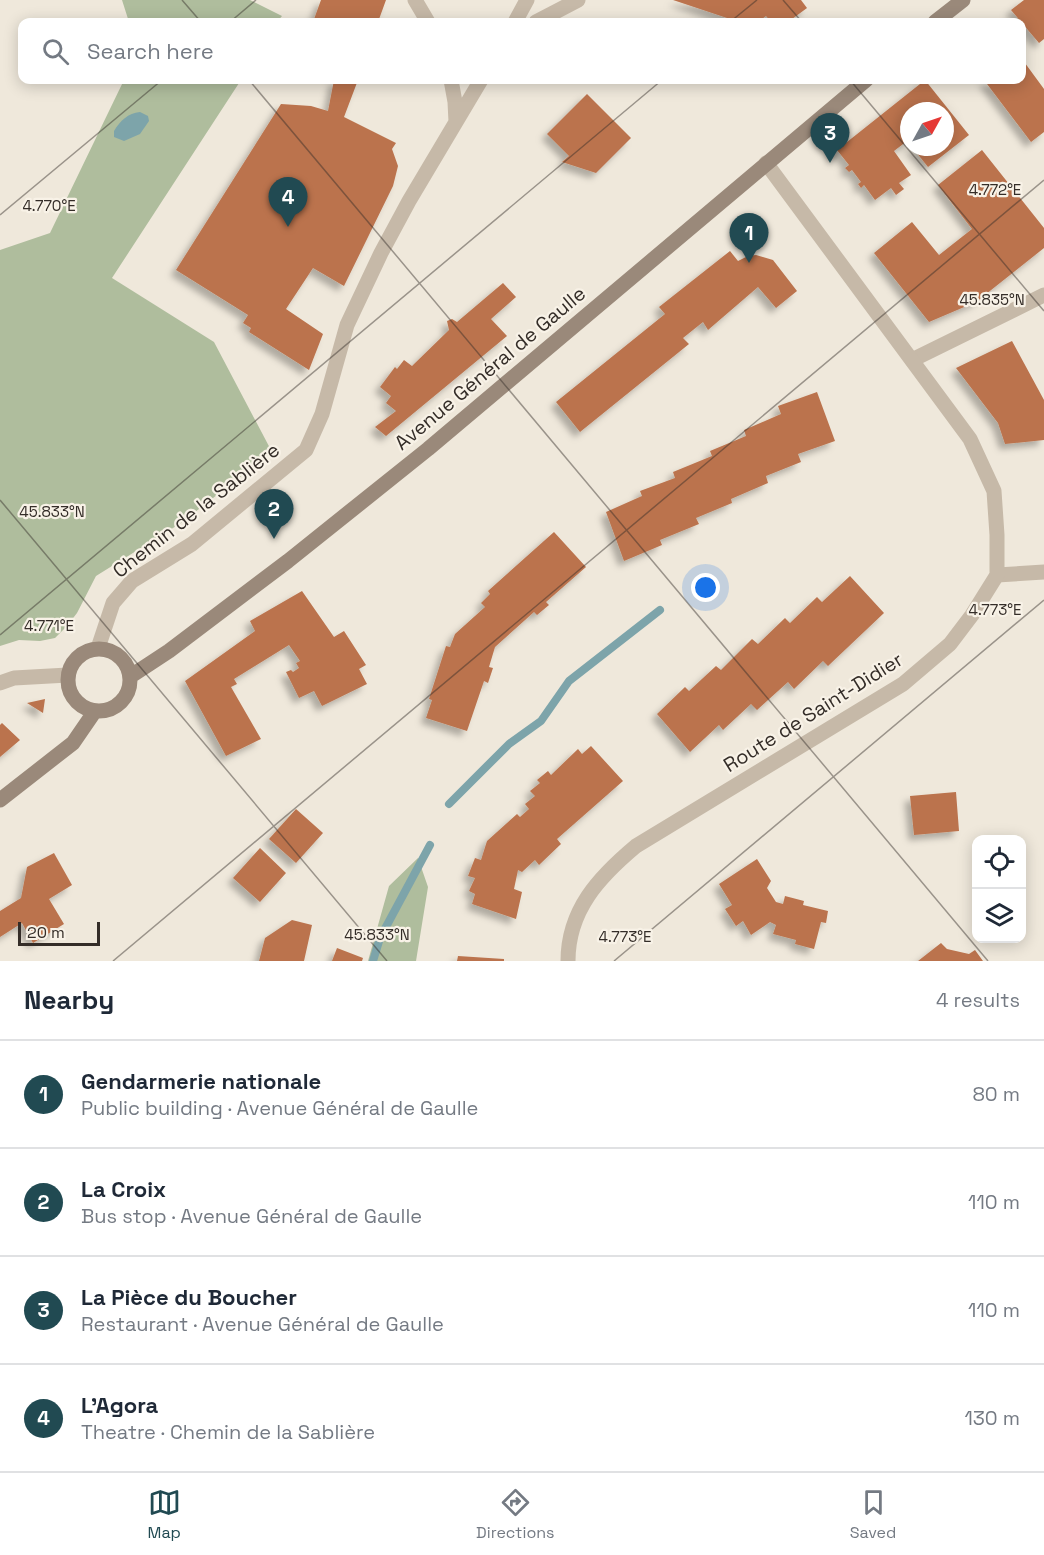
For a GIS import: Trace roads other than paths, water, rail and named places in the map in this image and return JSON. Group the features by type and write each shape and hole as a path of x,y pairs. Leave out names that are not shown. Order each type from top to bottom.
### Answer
{"main road":[{"path":"940,18 963,0"},
{"name":"Avenue Général de Gaulle","path":"131,676 169,651 288,561 428,449 861,84"},
{"path":"98,648 118,654 128,665 131,676 130,690 125,699 106,711 95,711 79,704 72,696 68,686 68,675 73,662 80,654 98,648"},
{"path":"0,800 73,743 95,711"}],"street":[{"path":"416,0 426,18"},
{"path":"517,18 527,0"},
{"path":"544,18 578,0"},
{"path":"452,84 456,122"},
{"name":"Chemin de la Sablière","path":"98,648 113,603 132,581 192,544 306,450 322,414 347,325 386,242 479,84"},
{"path":"766,163 970,439 994,491 998,535 997,575 1044,572"},
{"path":"912,360 1044,295"},
{"name":"Route de Saint-Didier","path":"568,961 568,944 581,906 608,869 636,846 903,684 950,644 972,615 997,575"},
{"path":"0,683 14,678 68,675"}],"water":[{"path":"140,112 148,116 149,121 140,134 124,141 114,137 114,131 122,121"}],"waterway":[{"path":"449,804 509,744 541,721 569,681 660,610"},
{"path":"373,961 380,938 430,845"}],"place":[{"name":"La Pièce du Boucher","path":"830,163"},
{"name":"L'Agora","path":"288,227"},
{"name":"Gendarmerie nationale","path":"749,263"},
{"name":"La Croix","path":"274,539"}]}
